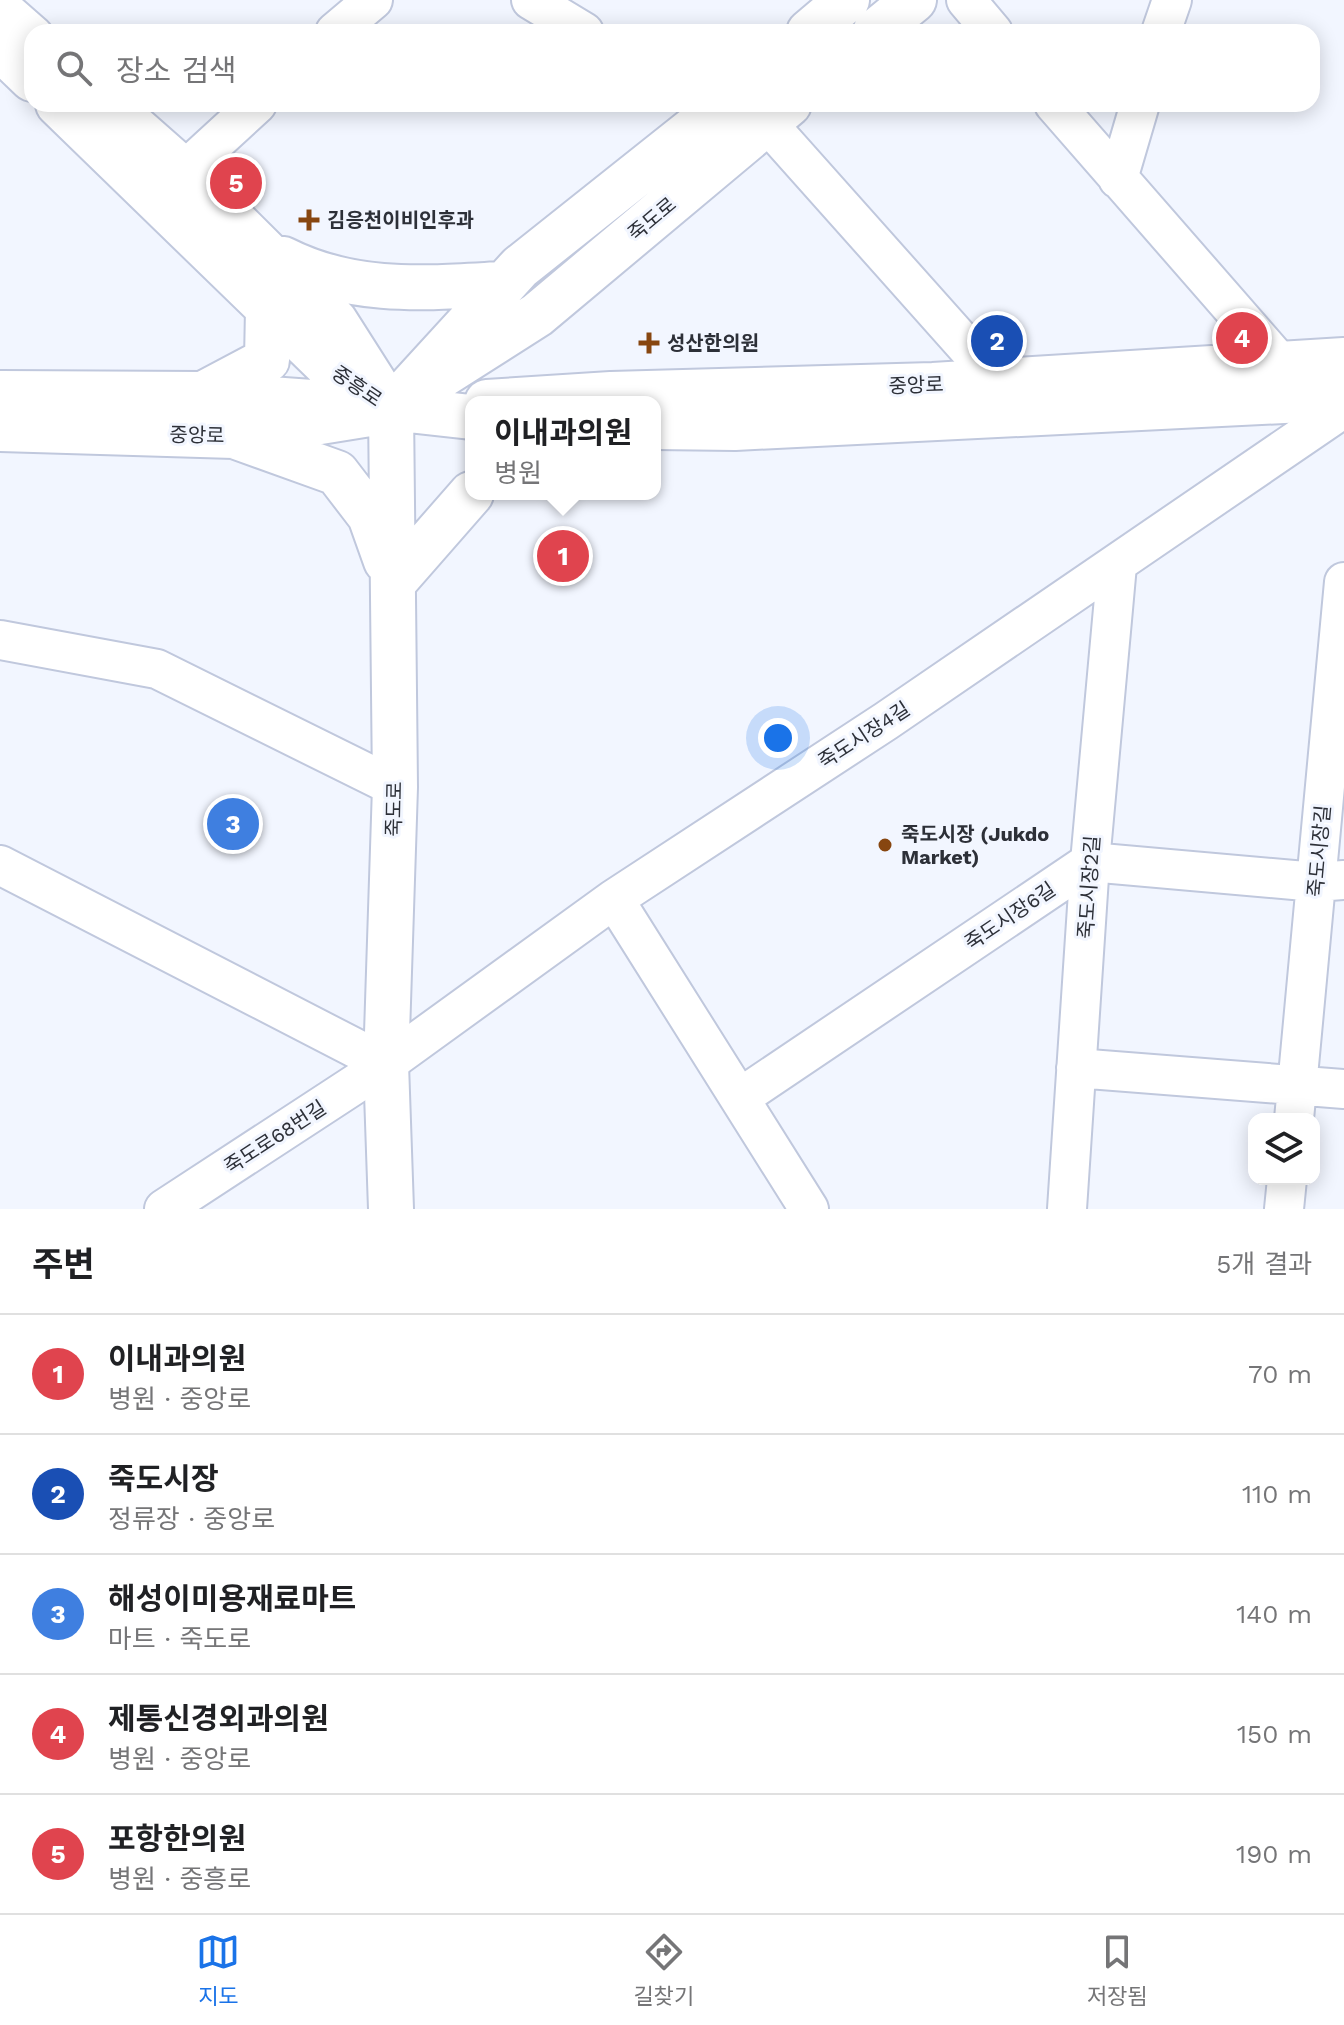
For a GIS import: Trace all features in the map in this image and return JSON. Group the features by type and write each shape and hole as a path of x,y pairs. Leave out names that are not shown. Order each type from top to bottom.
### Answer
{"main road":[{"path":"818,24 847,0"},
{"path":"885,24 914,0"},
{"path":"0,10 24,31"},
{"path":"0,48 24,71"},
{"name":"중흥로","path":"66,112 339,377 391,408"},
{"name":"중흥로","path":"117,112 184,171 335,321 391,408"},
{"path":"391,408 502,284 708,112"},
{"name":"죽도로","path":"391,1209 386,1064 395,787 391,408 537,315 778,114"},
{"path":"263,249 315,276 369,286 502,284"},
{"path":"203,394 267,360 268,309"},
{"path":"502,337 498,356 505,380 547,396"},
{"name":"중앙로","path":"604,396 997,381 1344,360"},
{"name":"중앙로","path":"0,393 203,394 465,416"},
{"name":"중앙로","path":"661,427 735,428 1344,398"},
{"name":"중앙로","path":"0,429 234,436 391,408 465,403"},
{"path":"234,436 337,473 370,516 394,582 466,500"}],"street":[{"path":"531,0 571,24"},
{"path":"966,0 986,24"},
{"path":"1164,24 1172,0"},
{"path":"184,171 248,112"},
{"path":"1061,112 1281,364"},
{"path":"1118,179 1138,112"},
{"path":"778,114 997,381"},
{"name":"죽도시장4길","path":"386,1064 614,899 1117,565 1344,408"},
{"name":"죽도시장2길","path":"1067,1209 1090,862 1117,565"},
{"name":"죽도시장길","path":"1296,1102 1330,881 1344,582"},
{"path":"0,640 157,669 395,787"},
{"path":"1090,862 1330,881"},
{"name":"죽도시장6길","path":"741,1097 1090,862"},
{"path":"0,865 386,1064"},
{"path":"614,899 809,1209"},
{"name":"죽도로68번길","path":"164,1209 386,1064"},
{"path":"1076,1068 1296,1102 1344,1089"},
{"path":"1284,1209 1286,1185"}],"place":[{"name":"포항한의원","path":"236,183"},
{"name":"김응천이비인후과","path":"309,220"},
{"name":"제통신경외과의원","path":"1242,338"},
{"name":"죽도시장","path":"997,341"},
{"name":"성산한의원","path":"649,343"},
{"name":"이내과의원","path":"563,556"},
{"name":"해성이미용재료마트","path":"233,824"},
{"name":"죽도시장 (Jukdo Market)","path":"885,845"}]}
